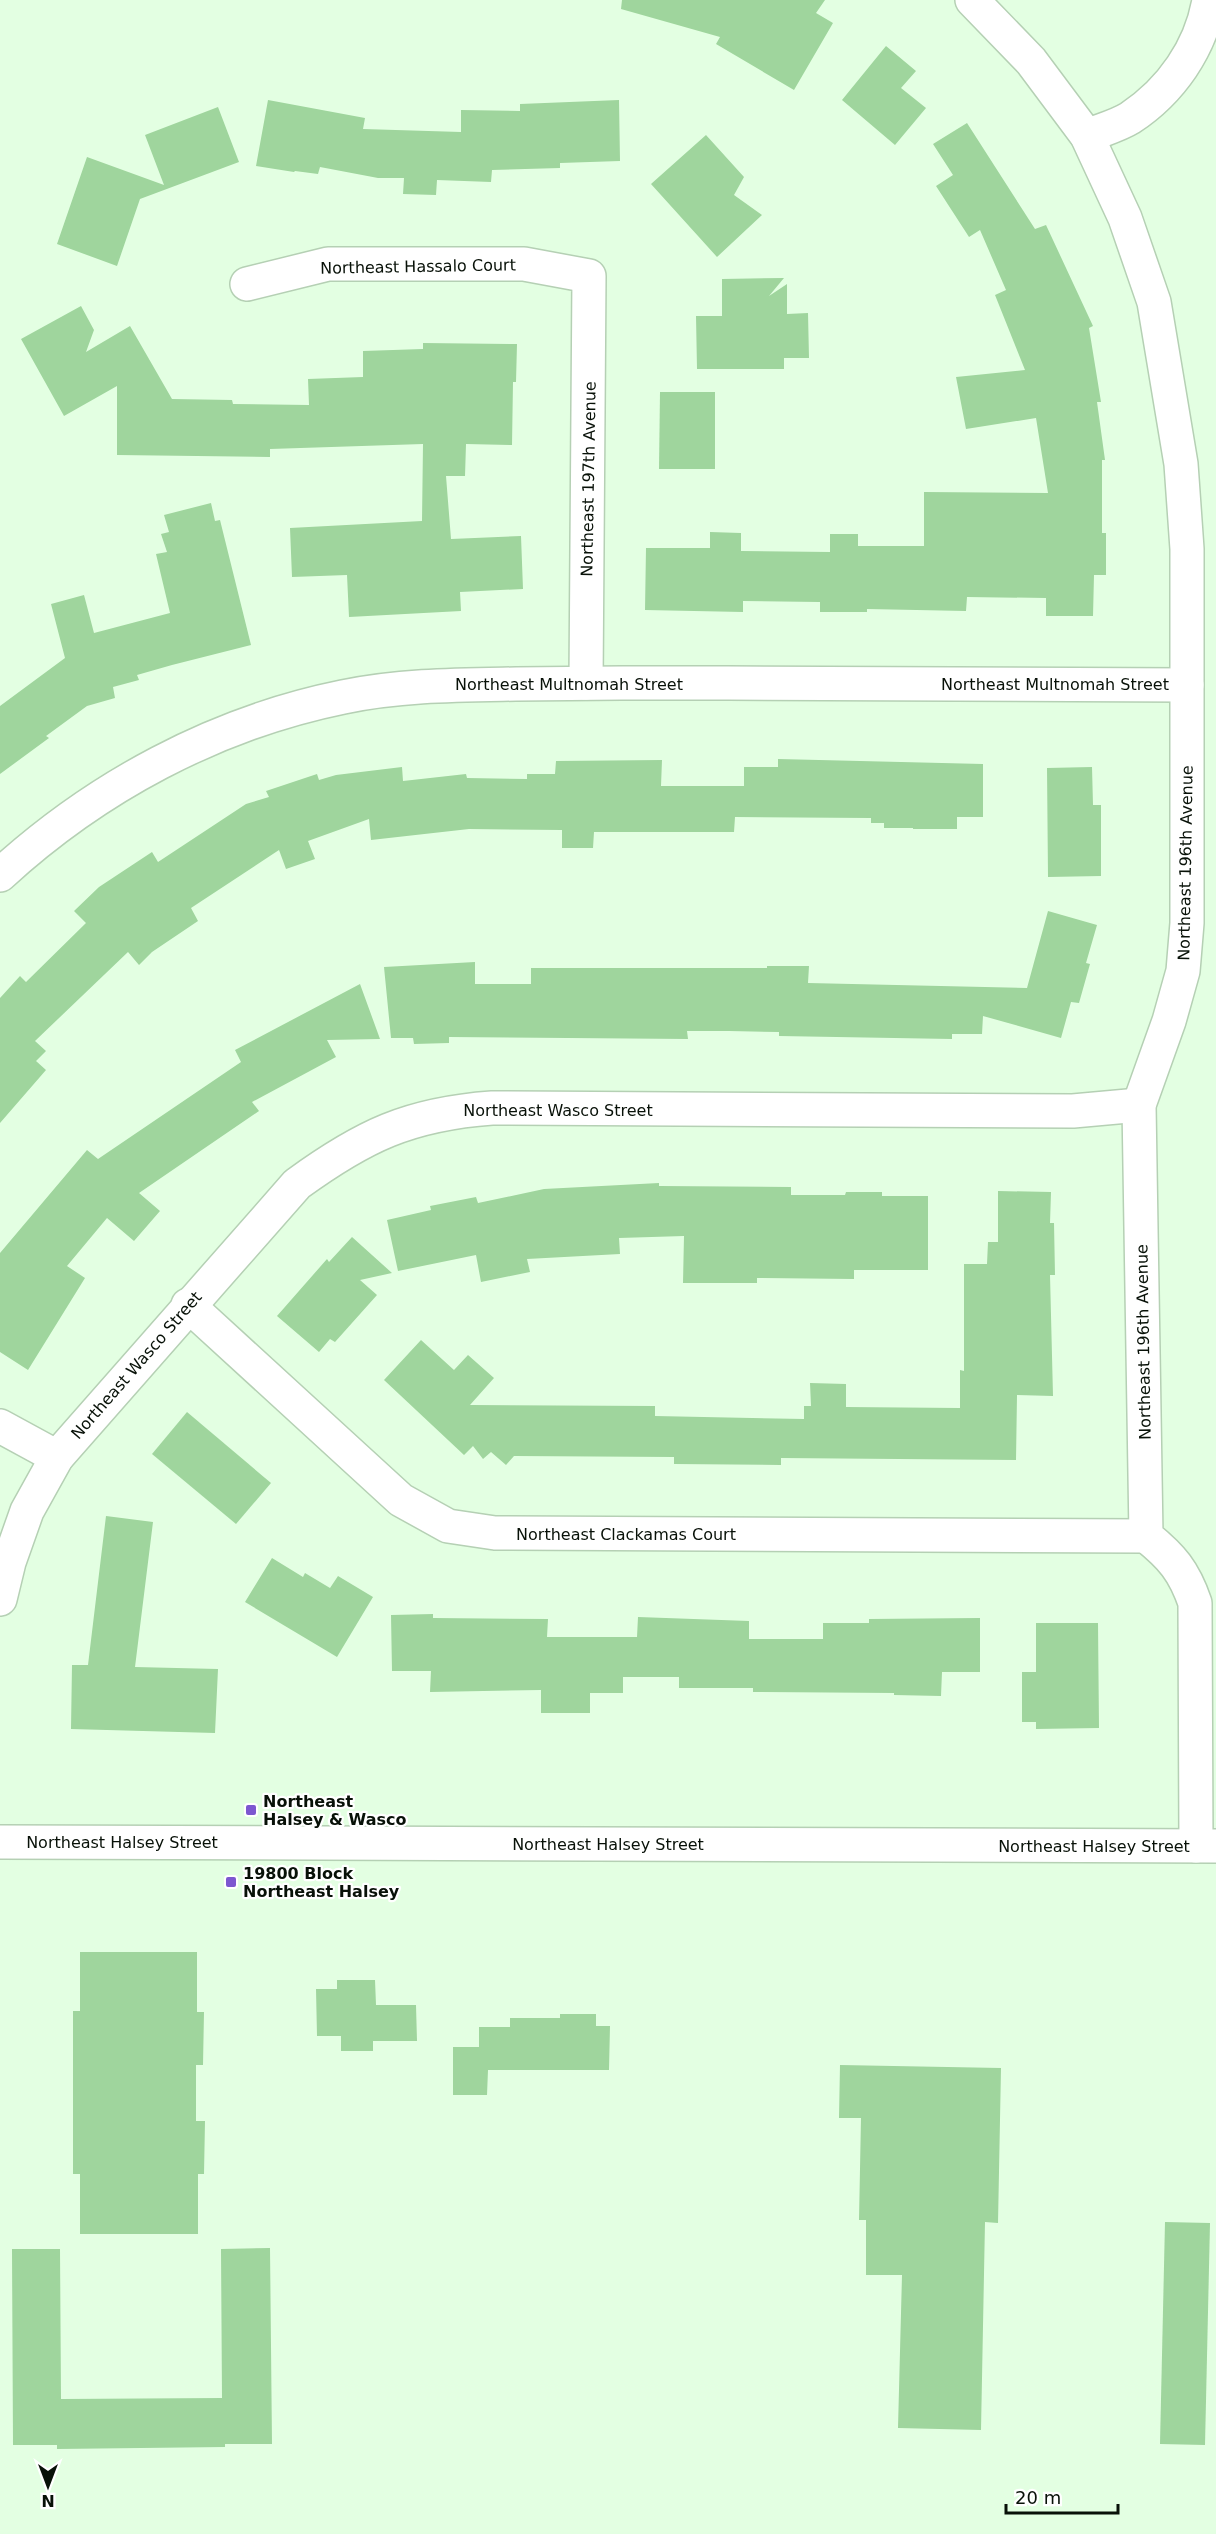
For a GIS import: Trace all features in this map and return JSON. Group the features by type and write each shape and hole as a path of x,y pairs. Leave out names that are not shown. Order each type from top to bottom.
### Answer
{"street":[{"name":"Northeast 196th Avenue","path":"972,0 1031,61 1087,136 1125,218 1154,302 1181,464 1187,549 1187,923 1183,971 1169,1021 1139,1105 1146,1536"},
{"path":"1087,136 1128,119 1159,96 1187,61 1206,15 1209,0"},
{"name":"Northeast Hassalo Court","path":"247,284 328,264 524,264 590,276"},
{"name":"Northeast 197th Avenue","path":"586,683 590,276"},
{"name":"Northeast Multnomah Street","path":"0,875 24,853 80,811 145,770 211,739 282,711 345,697 406,688 451,685 586,683 1188,685"},
{"name":"Northeast Wasco Street","path":"0,1599 9,1562 27,1511 57,1457 188,1305 297,1184 339,1154 383,1131 421,1118 452,1111 504,1108 1073,1112 1139,1105"},
{"name":"Northeast Clackamas Court","path":"188,1305 401,1500 448,1526 495,1533 1146,1536"},
{"path":"0,1426 57,1457"},
{"path":"1146,1536 1169,1554 1186,1577 1195,1603 1206,1846"},
{"name":"Northeast Halsey Street","path":"0,1842 1206,1846"}],"building":[{"path":"622,0 825,0 816,13 833,23 794,90 716,44 720,37 621,9"},
{"path":"886,46 916,71 901,88 926,108 895,145 842,100"},
{"path":"268,100 365,118 363,129 461,132 461,110 520,111 520,104 619,100 620,161 560,163 560,168 492,170 491,182 437,180 436,195 403,194 404,178 378,178 320,167 318,174 256,166"},
{"path":"218,107 239,162 140,199 117,266 57,244 87,157 164,185 145,135"},
{"path":"967,123 1035,229 1046,225 1093,326 1089,328 1101,402 1097,402 1105,460 1102,460 1102,533 1106,533 1106,575 1094,575 1093,616 1046,616 1046,598 967,597 966,611 867,609 867,612 820,612 820,602 743,601 743,612 645,610 646,548 710,548 710,532 741,533 741,551 830,552 830,534 858,534 858,546 924,546 924,492 1048,493 1036,418 966,429 956,377 1025,370 995,295 1006,290 980,230 969,237 936,186 953,175 933,144"},
{"path":"706,135 744,177 734,195 762,215 717,257 651,184"},
{"path":"784,278 769,296 787,284 787,314 808,313 809,358 784,358 784,369 697,369 696,316 722,316 722,279"},
{"path":"81,306 94,330 86,352 130,326 172,399 232,400 233,404 309,405 308,379 363,377 363,351 423,349 423,343 517,344 516,382 513,382 512,445 466,444 465,476 446,476 451,539 521,536 523,589 460,592 461,611 349,617 347,575 292,577 290,528 422,521 423,444 270,449 270,457 117,455 117,386 64,416 21,339"},
{"path":"660,392 715,392 715,469 659,469"},
{"path":"211,503 215,521 220,520 251,645 137,675 139,680 113,687 115,698 87,706 46,736 49,738 0,774 0,706 65,658 51,604 84,595 94,633 170,613 156,554 167,552 161,534 169,532 164,515"},
{"path":"778,759 983,764 983,817 957,817 957,829 913,829 884,828 884,823 871,823 871,818 735,817 734,832 594,832 593,848 562,848 562,830 469,829 371,840 369,819 308,841 315,859 286,869 279,850 191,908 198,921 152,952 139,965 128,952 35,1041 46,1051 36,1061 46,1070 0,1123 0,998 20,976 26,982 86,923 74,911 99,887 152,852 158,862 246,804 269,797 266,791 317,774 319,780 336,775 402,767 403,781 466,774 467,778 527,779 527,774 555,774 556,761 662,760 661,786 744,786 744,767 778,767"},
{"path":"1092,767 1093,805 1101,805 1101,876 1048,877 1047,768"},
{"path":"1048,911 1097,925 1086,963 1090,964 1079,1003 1071,1002 1061,1038 983,1016 982,1034 952,1034 952,1039 779,1036 779,1032 729,1031 687,1031 688,1039 449,1037 449,1043 414,1044 413,1038 391,1038 384,967 475,962 475,984 531,984 531,968 809,966 808,983 1027,988"},
{"path":"360,984 380,1039 327,1040 336,1057 252,1102 259,1111 139,1193 160,1211 134,1241 107,1218 67,1266 85,1278 28,1370 0,1352 0,1253 87,1150 98,1159 241,1062 235,1050"},
{"path":"659,1183 659,1186 791,1187 791,1195 882,1192 882,1196 928,1196 928,1270 854,1270 854,1279 757,1278 757,1283 683,1283 684,1236 619,1238 620,1254 527,1259 530,1272 481,1282 476,1255 398,1271 387,1220 431,1210 430,1206 476,1197 478,1203 544,1189"},
{"path":"998,1191 1051,1192 1050,1223 1054,1223 1055,1275 1050,1275 1053,1396 1017,1395 1016,1460 781,1458 781,1465 674,1464 674,1457 514,1456 506,1465 491,1452 483,1459 473,1446 464,1455 384,1380 421,1340 454,1370 468,1355 494,1378 470,1405 655,1406 655,1416 804,1419 804,1406 811,1406 810,1383 846,1384 846,1407 960,1408 960,1370 964,1371 964,1264 987,1264 988,1242 998,1242"},
{"path":"352,1237 392,1273 360,1280 377,1295 335,1342 330,1339 319,1352 277,1316 327,1259 329,1262"},
{"path":"187,1412 271,1483 236,1524 152,1454"},
{"path":"106,1516 153,1522 135,1667 218,1669 215,1733 71,1729 72,1665 88,1665"},
{"path":"272,1558 303,1577 305,1573 330,1588 338,1576 373,1597 337,1657 245,1602"},
{"path":"433,1614 433,1618 548,1619 547,1637 637,1637 638,1617 749,1621 749,1639 823,1639 823,1623 869,1623 869,1619 980,1618 980,1672 942,1672 941,1696 894,1695 894,1693 753,1692 753,1688 679,1688 679,1677 623,1677 623,1693 590,1693 590,1713 541,1713 541,1690 430,1692 431,1671 392,1671 391,1615"},
{"path":"1036,1623 1098,1623 1099,1728 1036,1729 1036,1722 1022,1722 1022,1672 1036,1672"},
{"path":"80,1952 197,1952 197,2012 204,2012 203,2065 196,2065 196,2121 205,2121 204,2174 198,2174 198,2234 80,2234 80,2174 73,2174 73,2011 80,2011"},
{"path":"337,1980 375,1980 376,2005 416,2005 417,2041 373,2041 373,2051 341,2051 341,2036 317,2036 316,1989 337,1989"},
{"path":"560,2014 596,2014 596,2026 610,2026 609,2070 488,2070 487,2095 453,2095 453,2047 479,2047 479,2027 510,2027 510,2018 560,2018"},
{"path":"840,2065 1001,2068 998,2223 985,2222 981,2430 898,2428 902,2275 866,2275 866,2220 859,2220 861,2118 839,2118"},
{"path":"1165,2222 1210,2223 1205,2445 1160,2444"},
{"path":"270,2248 272,2444 225,2444 225,2447 57,2449 57,2445 13,2445 12,2249 60,2249 61,2399 222,2398 221,2249"}],"place":[{"name":"Northeast Halsey & Wasco","path":"251,1810"},
{"name":"19800 Block Northeast Halsey","path":"231,1882"}]}
